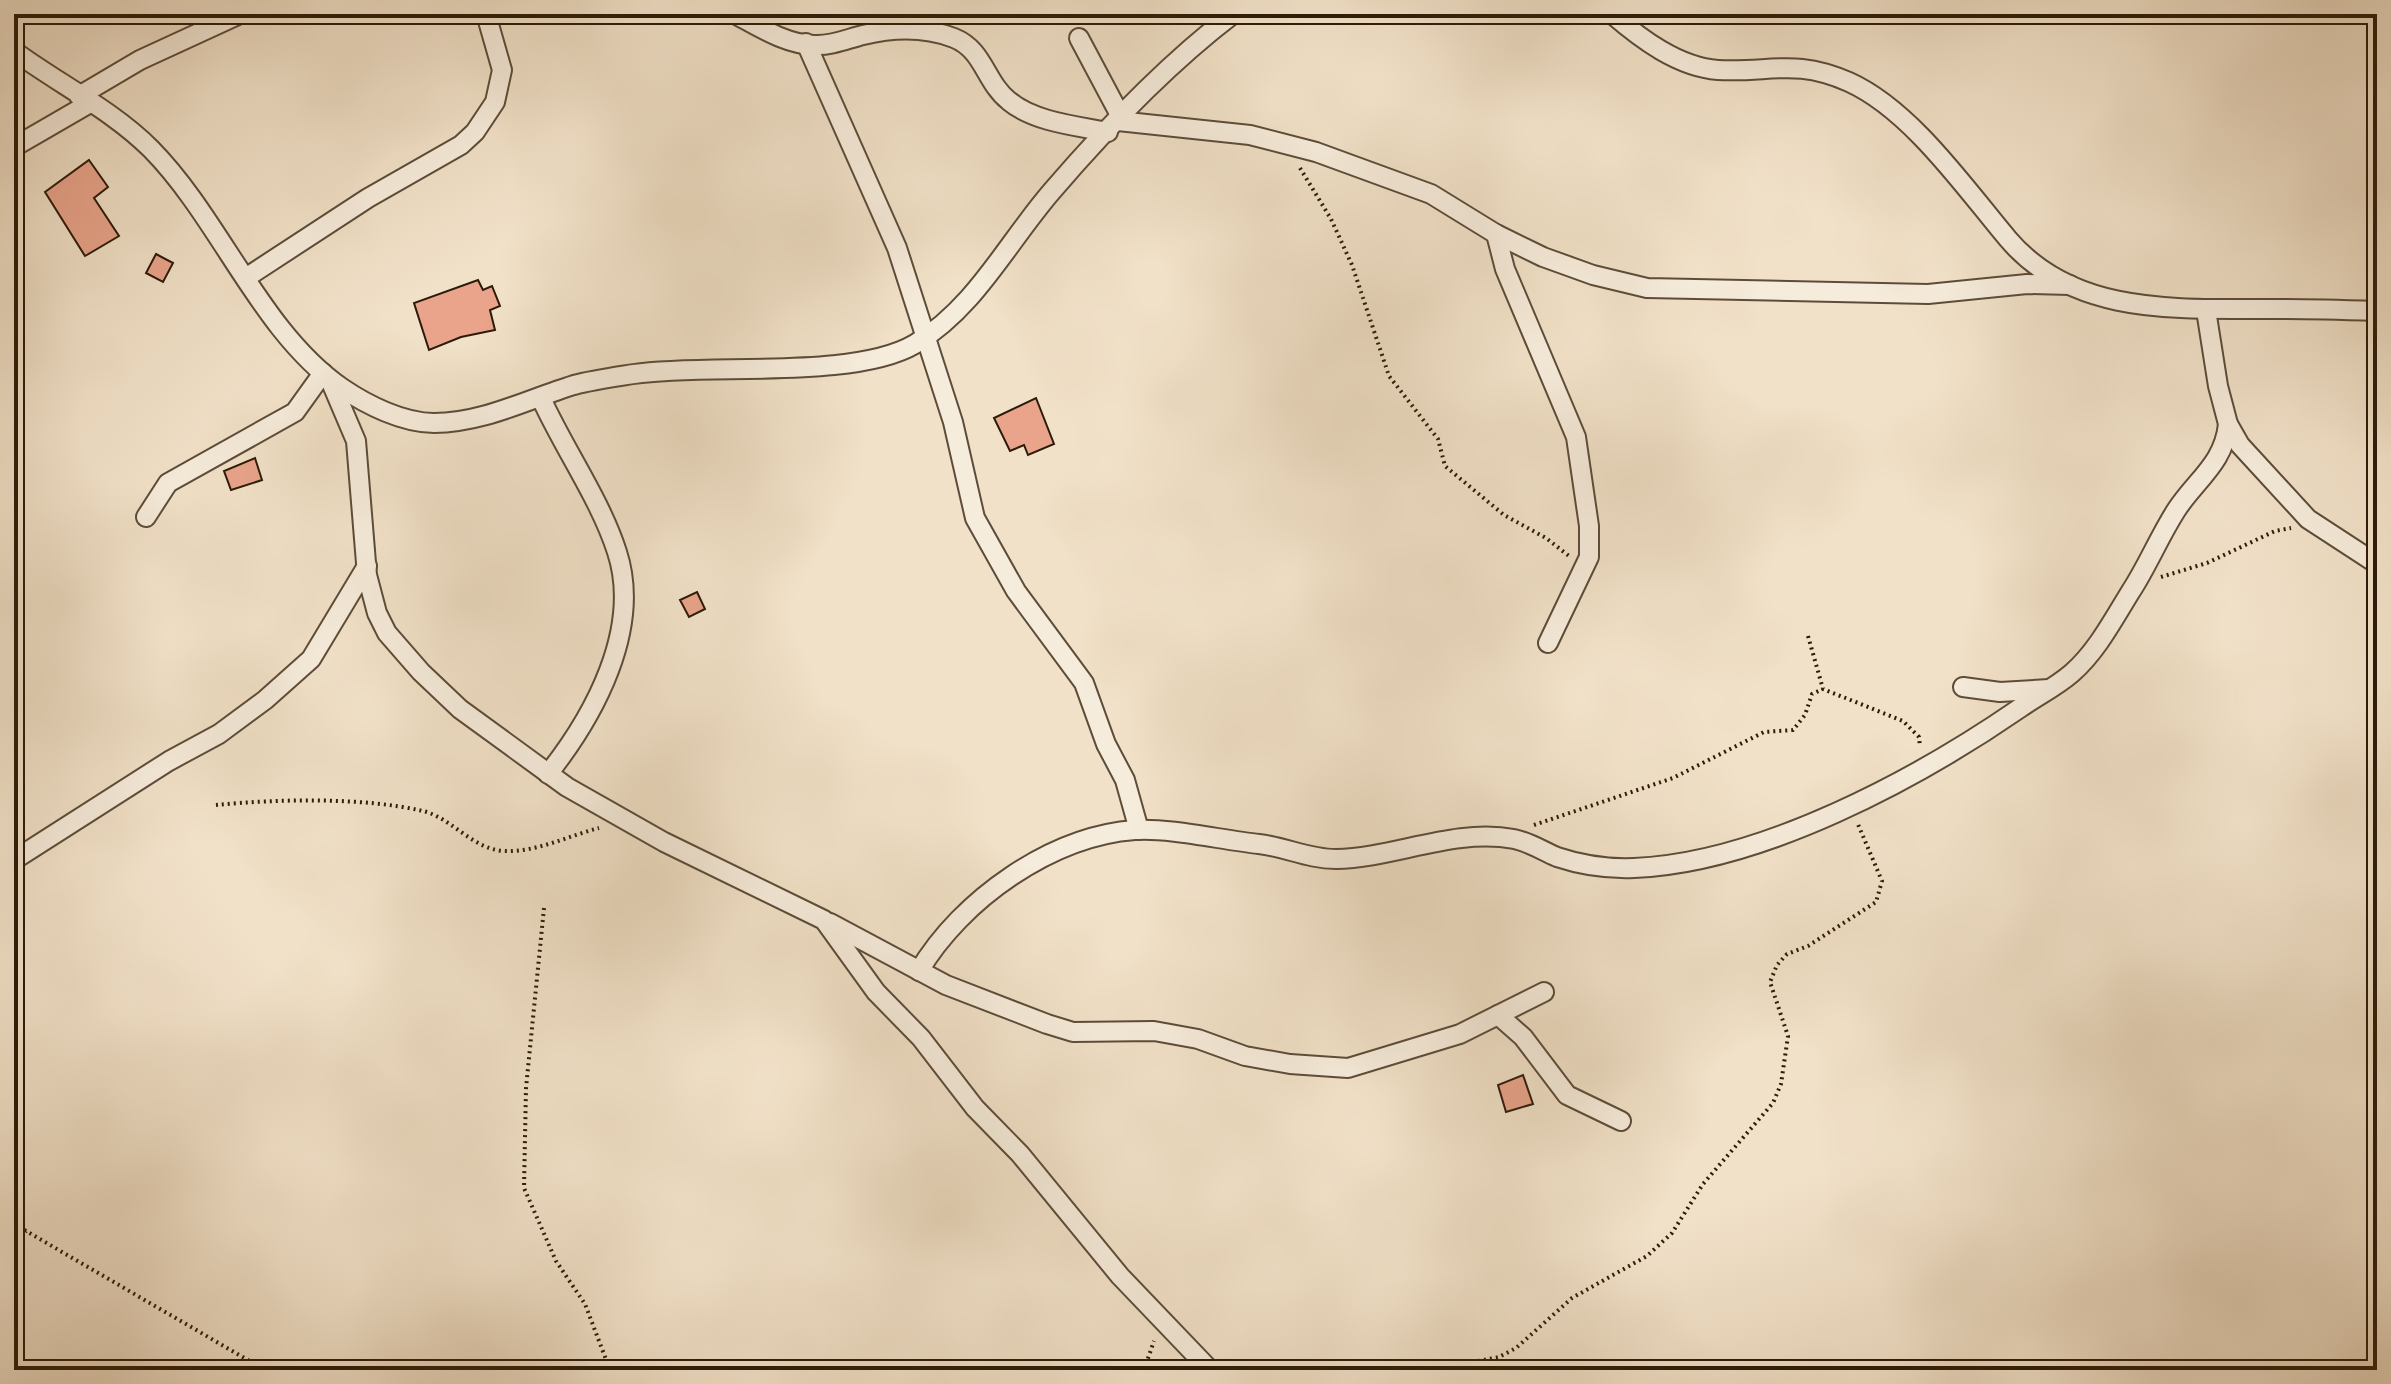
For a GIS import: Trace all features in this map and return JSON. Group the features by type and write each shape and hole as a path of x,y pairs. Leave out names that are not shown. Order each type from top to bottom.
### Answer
{"street":[{"path":"14,147 140,60 240,14"},
{"path":"247,277 368,198 461,145 475,132 495,102 502,70 486,14"},
{"path":"735,14 789,40 806,43 841,41 893,29 931,31 955,38 974,49 995,87 1010,102 1060,122 1116,123 1250,135 1290,145 1431,194 1496,234 1543,257 1593,275 1647,288 1928,294 2027,284 2070,285"},
{"path":"14,51 153,151 265,306 326,375 356,397 418,423 458,421 541,398 575,385 636,374 805,367 868,359 912,346 951,318 1006,255 1051,192 1194,43 1233,14"},
{"path":"1612,14 1653,45 1698,66 1717,70 1800,67 1864,90 1895,113 1970,191 2027,259 2070,285 2127,303 2169,309 2377,311"},
{"path":"1079,38 1116,123"},
{"path":"806,43 897,248 927,335 966,468 975,518 1016,591 1084,683 1101,734 1125,780 1139,830"},
{"path":"1496,234 1505,269 1576,437 1589,526 1589,557 1548,643"},
{"path":"2206,310 2228,424 2240,445 2281,492 2331,536 2377,564"},
{"path":"146,517 168,483 295,412 326,375"},
{"path":"326,375 356,441 367,566 377,613 387,633 421,672 460,709 548,774 629,823 919,971 993,1005 1073,1032 1154,1031 1198,1039 1245,1056 1290,1064 1348,1068 1460,1034 1544,992"},
{"path":"541,398 618,554 622,594 618,642 598,701 548,774"},
{"path":"919,971 948,931 980,900 1016,874 1079,843 1139,830 1266,845 1299,855 1333,859 1429,843 1509,838 1572,861 1612,868 1641,868 1751,846 1850,805 1957,751 2052,689 2088,656 2125,601 2178,507 2219,457 2228,424"},
{"path":"14,860 169,761 219,734 265,700 311,659 367,566"},
{"path":"1963,687 2000,692 2052,689"},
{"path":"824,920 876,992 921,1038 970,1102 1020,1154 1120,1276 1210,1370"},
{"path":"1498,1015 1523,1037 1567,1095 1621,1121"}],"path":[{"path":"1290,145 1352,265 1389,376 1438,439 1445,466 1504,515 1567,554 1583,574"},
{"path":"2125,601 2162,577 2207,563 2275,531 2302,528 2319,537 2331,536"},
{"path":"1808,636 1823,689"},
{"path":"1530,826 1673,778 1764,732 1793,730 1805,715 1812,694 1823,689 1914,728 1919,737 1921,770"},
{"path":"216,805 282,800 425,811 482,844 503,851 541,846 597,828 629,823"},
{"path":"1431,1370 1499,1357 1527,1339 1572,1298 1647,1256 1672,1233 1703,1184 1766,1113 1781,1084 1788,1054 1788,1036 1770,982 1777,965 1787,954 1808,946 1862,914 1880,894 1882,881 1850,805"},
{"path":"544,908 526,1088 524,1188 556,1261 585,1304 610,1370"},
{"path":"14,1224 265,1370"},
{"path":"14,1246 26,1231"}],"building":[{"path":"89,160 108,187 94,198 119,236 85,256 45,192"},
{"path":"156,254 173,263 163,282 146,273"},
{"path":"478,280 483,290 492,286 500,306 490,310 495,330 461,337 429,350 414,303"},
{"path":"1036,398 1054,444 1028,455 1024,445 1010,451 994,418"},
{"path":"255,458 262,480 231,490 224,471"},
{"path":"697,592 705,609 689,617 680,600"},
{"path":"1523,1075 1533,1104 1506,1112 1498,1085"}]}
